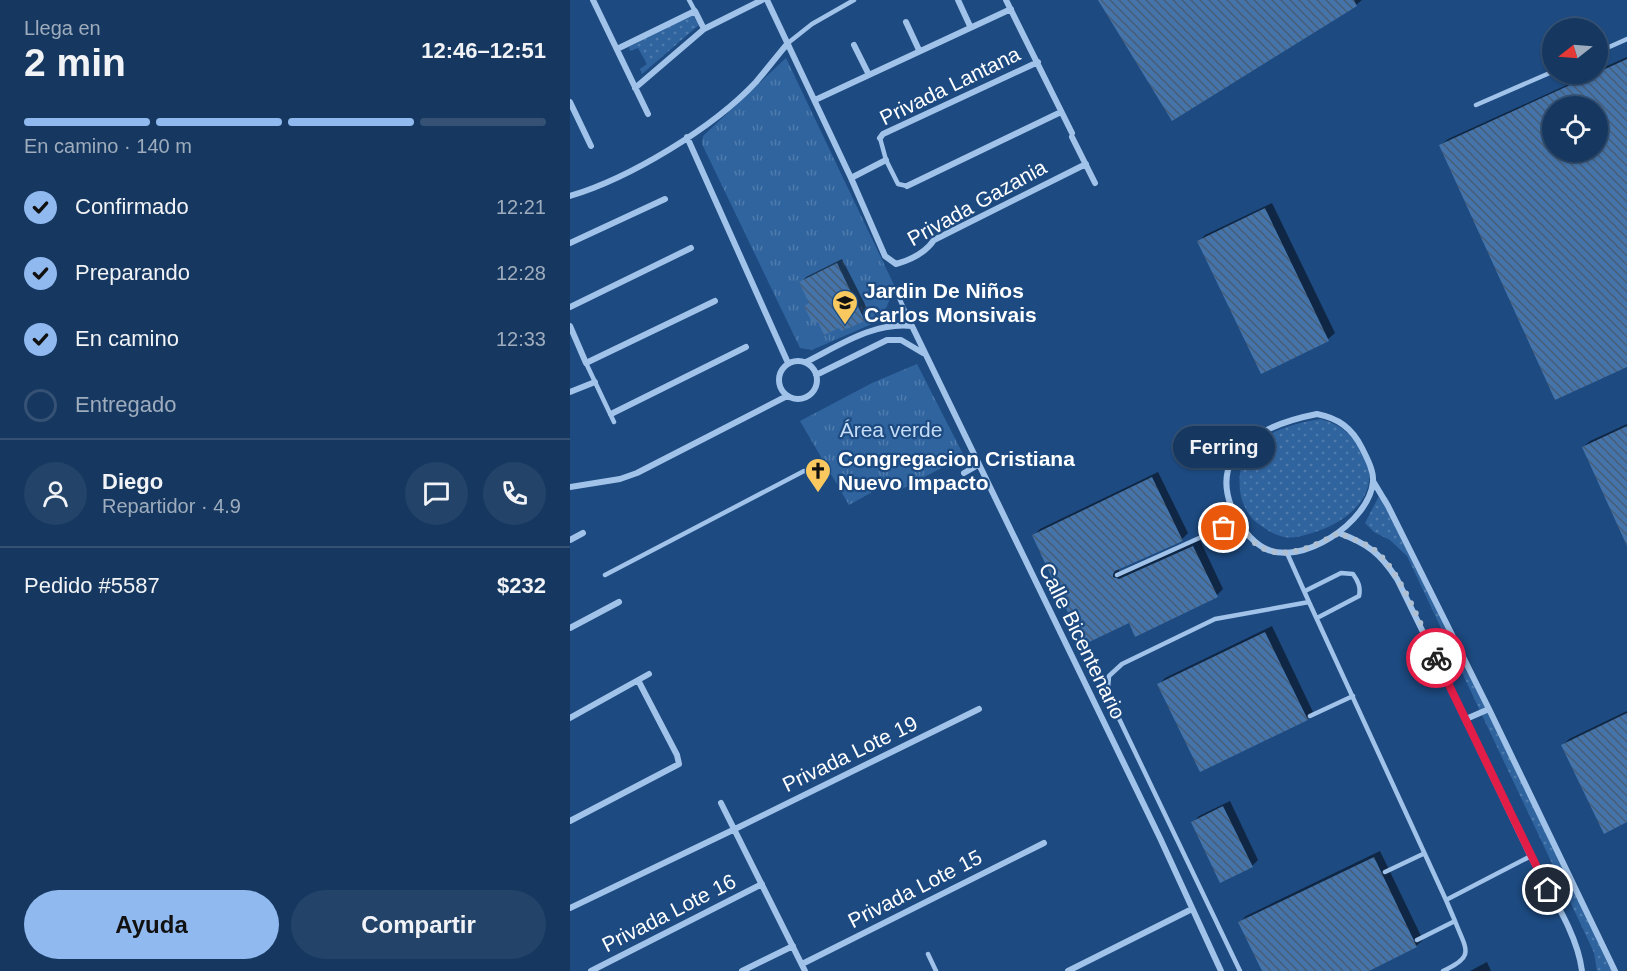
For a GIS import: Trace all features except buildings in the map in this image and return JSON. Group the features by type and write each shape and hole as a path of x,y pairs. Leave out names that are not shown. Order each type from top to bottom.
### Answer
{"street":[{"path":"593,0 648,114"},
{"path":"635,88 704,29 762,0"},
{"path":"766,0 851,178"},
{"path":"958,0 970,26"},
{"path":"1006,0 1038,62"},
{"path":"815,100 970,26 1011,9"},
{"path":"617,49 694,11 704,29"},
{"path":"906,22 919,50"},
{"path":"570,196 609,182 687,137 756,82 788,43"},
{"path":"854,45 868,75"},
{"name":"Privada Lantana","path":"880,138 893,129 1038,62 1086,164"},
{"path":"570,102 591,146"},
{"name":"Privada Lantana","path":"907,186 1061,112"},
{"path":"570,123 580,122"},
{"path":"687,137 788,363"},
{"name":"Privada Lantana","path":"851,178 886,160"},
{"path":"1086,164 1095,183"},
{"name":"Privada Gazania","path":"851,178 885,256 896,264 927,250 934,240 972,220 1086,164"},
{"path":"570,243 665,199"},
{"path":"570,307 691,248"},
{"path":"570,326 586,363 715,301"},
{"path":"806,362 814,369 815,385 809,395 798,399 787,396 782,391 778,379 783,367 788,363 806,362 874,328 889,325 912,326"},
{"name":"Calle Bicentenario","path":"912,326 1160,838 1221,971"},
{"path":"816,375 887,340 901,340 924,354"},
{"path":"611,414 746,348"},
{"path":"570,392 595,382"},
{"path":"570,487 620,479 644,470 787,396"},
{"path":"1373,481 1369,500 1353,522 1339,533 1300,550 1287,553 1269,550 1255,543 1237,521 1227,488 1229,468 1237,451 1248,441 1295,419 1317,414 1332,417 1346,425 1358,439 1370,466 1373,481 1388,506 1489,709 1615,971"},
{"path":"964,473 978,465"},
{"path":"570,540 583,533"},
{"path":"1339,533 1372,549 1385,560 1397,579 1531,856 1575,941 1581,958 1582,971"},
{"path":"570,628 619,602"},
{"path":"570,718 639,682 649,674"},
{"path":"570,821 679,764 677,755 639,682"},
{"name":"Privada Lote 19","path":"570,909 979,709"},
{"path":"1466,719 1489,709"},
{"path":"721,803 805,971"},
{"name":"Privada Lote 15","path":"802,964 1044,843"},
{"name":"Privada Lote 16","path":"591,971 762,884"},
{"path":"1068,971 1192,909"},
{"path":"742,971 793,946"}],"lane":[{"path":"689,0 694,11"},
{"path":"788,43 812,24 854,0"},
{"path":"1608,48 1627,39"},
{"path":"1476,105 1542,76"},
{"name":"Privada Lantana","path":"880,138 886,160 898,184 907,186"},
{"path":"895,289 912,326"},
{"path":"586,363 614,422"},
{"path":"605,575 804,471"},
{"path":"1117,575 1237,521"},
{"path":"1287,553 1466,948 1466,956 1462,962 1443,971"},
{"path":"1305,591 1341,573 1353,574 1358,581 1359,596 1317,618"},
{"path":"1240,971 1113,706 1108,688 1109,676 1122,664 1215,619 1310,602"},
{"path":"1310,716 1353,696"},
{"path":"1385,872 1423,854"},
{"path":"1446,900 1531,856"},
{"path":"1417,940 1455,921"},
{"path":"928,954 936,971"}],"green space":[{"path":"692,14 699,25 642,74 640,69 647,64 638,48 630,51 629,47"},
{"path":"786,58 895,287 881,320 812,350 800,348 702,144 703,136"},
{"name":"Área verde","path":"917,364 964,456 896,492 892,481 849,505 800,421 872,383"},
{"path":"1321,419 1344,430 1360,448 1367,463 1369,476 1367,489 1353,511 1329,527 1300,536 1280,536 1269,531 1250,516 1242,499 1240,473 1253,447 1264,438 1291,426"},
{"path":"1379,496 1387,497 1615,971 1597,971 1590,944 1407,556 1390,540 1374,532 1365,523"}],"way so far":[{"path":"1224,528 1237,521 1255,543 1269,550 1287,553 1320,543 1339,533 1372,549 1385,560 1397,579 1436,658"}],"place":[{"name":"Jardin De Niños Carlos Monsivais","path":"845,326"},
{"name":"Congregacion Cristiana Nuevo Impacto","path":"818,494"},
{"name":"Ferring","path":"1224,528"}],"route":[{"path":"1436,658 1548,890"}]}
